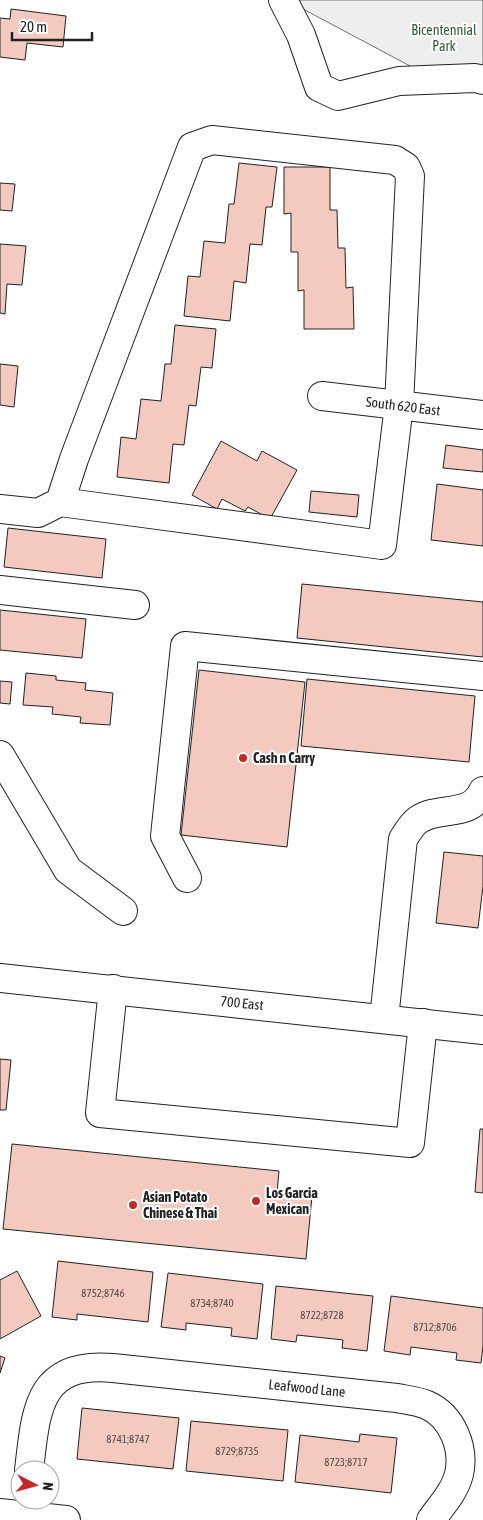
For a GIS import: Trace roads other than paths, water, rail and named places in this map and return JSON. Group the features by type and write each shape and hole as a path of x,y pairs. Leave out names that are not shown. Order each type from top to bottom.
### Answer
{"street":[{"path":"283,0 301,36 319,88 338,96 399,80 475,78 483,80"},
{"path":"0,509 38,513 60,502 382,545 399,405 410,176 406,167 395,160 212,140 192,147 74,458 60,502"},
{"name":"South 620 East","path":"322,396 483,415"},
{"path":"0,590 135,605"},
{"path":"187,878 165,836 185,646 483,676"},
{"path":"0,755 68,870 123,911"},
{"path":"384,1019 403,839 417,820 438,812 460,810 479,800 483,790"},
{"name":"700 East","path":"0,978 483,1030"},
{"path":"113,989 100,1113 410,1142 423,1023"},
{"name":"Leafwood Lane","path":"30,1460 38,1408 44,1394 54,1382 67,1373 82,1368 97,1366 397,1398 428,1405 440,1413 450,1425 457,1439 461,1455 459,1474 452,1491 430,1520"},
{"path":"21,1510 66,1520"}],"place":[{"name":"Cash n Carry","path":"243,758"},
{"name":"Los Garcia Mexican","path":"256,1201"},
{"name":"Asian Potato Chinese & Thai","path":"133,1205"}],"park label":[{"name":"Bicentennial Park","path":"444,38"}]}
